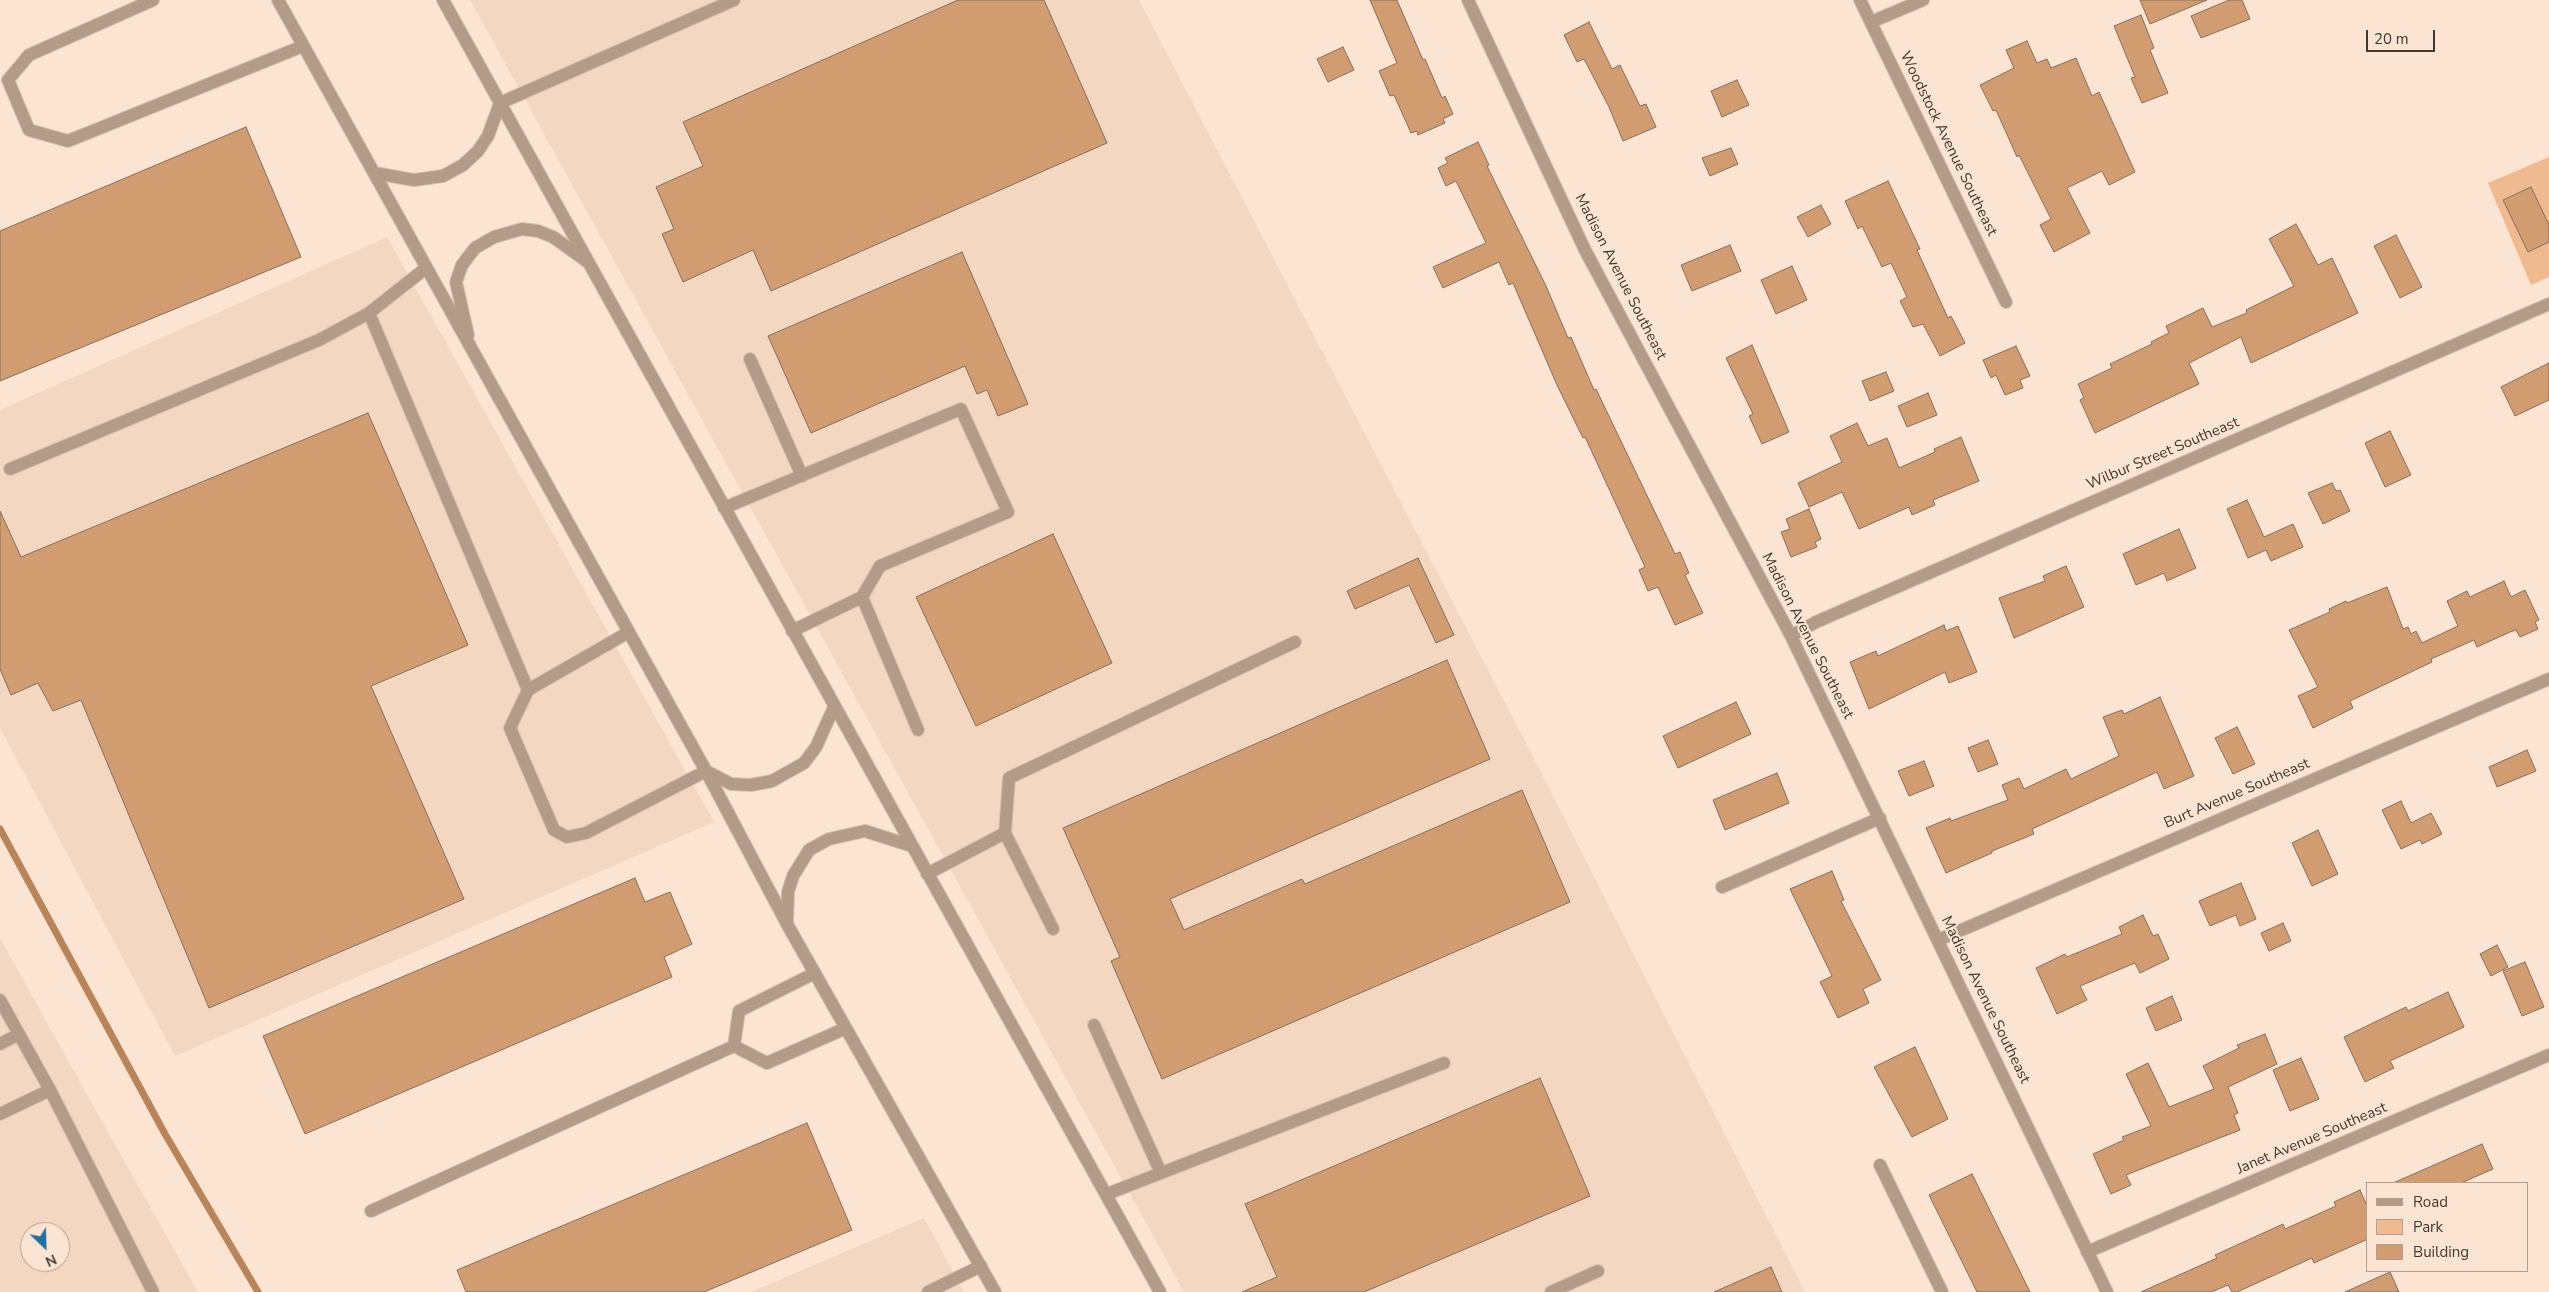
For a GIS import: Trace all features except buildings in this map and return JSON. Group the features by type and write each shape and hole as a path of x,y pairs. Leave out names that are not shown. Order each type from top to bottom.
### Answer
{"street":[{"path":"153,0 29,55 8,80 29,130 68,141 304,46"},
{"path":"278,0 706,771 787,924 995,1292"},
{"path":"443,0 834,707 1107,1194 1159,1291"},
{"path":"374,172 414,180 443,176 463,165 478,151 488,136 500,103 734,0"},
{"name":"Madison Avenue Southeast","path":"1468,0 1585,250 1791,636 2107,1292"},
{"name":"Woodstock Avenue Southeast","path":"1860,0 2006,302"},
{"path":"1871,22 1923,0"},
{"path":"473,354 456,282 462,264 475,248 494,236 522,229 538,231 553,237 590,264"},
{"path":"10,469 319,340 369,313 426,268"},
{"name":"Wilbur Street Southeast","path":"1791,636 1825,618 2549,304"},
{"path":"369,313 528,690"},
{"path":"750,359 802,476"},
{"path":"724,508 962,409 1008,512 880,566 862,597 792,631"},
{"path":"862,597 918,730"},
{"path":"629,632 528,690 510,728 554,830 567,837 586,833 706,771"},
{"path":"1053,928 1004,833 1009,778 1295,642"},
{"name":"Burt Avenue Southeast","path":"1938,940 2549,678"},
{"path":"706,771 731,784 751,785 772,781 788,774 804,763 816,747 834,707"},
{"path":"1722,887 1880,818"},
{"path":"787,924 788,892 793,876 809,850 829,839 865,831 912,846"},
{"path":"927,874 1004,833"},
{"path":"734,1046 739,1012 815,973"},
{"path":"0,1000 50,1090 153,1292"},
{"path":"1094,1025 1162,1173"},
{"path":"734,1046 767,1063 846,1028"},
{"path":"0,1044 19,1034"},
{"path":"371,1211 734,1046"},
{"name":"Janet Avenue Southeast","path":"2087,1252 2549,1055"},
{"path":"1107,1194 1444,1063"},
{"path":"0,1114 50,1090"},
{"path":"1880,1165 1942,1292"},
{"path":"928,1292 981,1266"},
{"path":"1551,1292 1598,1271"}],"shaded area":[{"path":"470,0 1139,0 1523,737 1805,1292 1184,1292"},
{"path":"387,237 714,822 175,1056 0,728 0,410"},
{"path":"0,938 96,1111 198,1292 0,1292"},
{"path":"924,1218 964,1292 751,1292"}],"green space":[{"path":"2549,157 2549,277 2531,285 2488,183"}],"waterway":[{"path":"0,829 165,1134 258,1292"}]}
